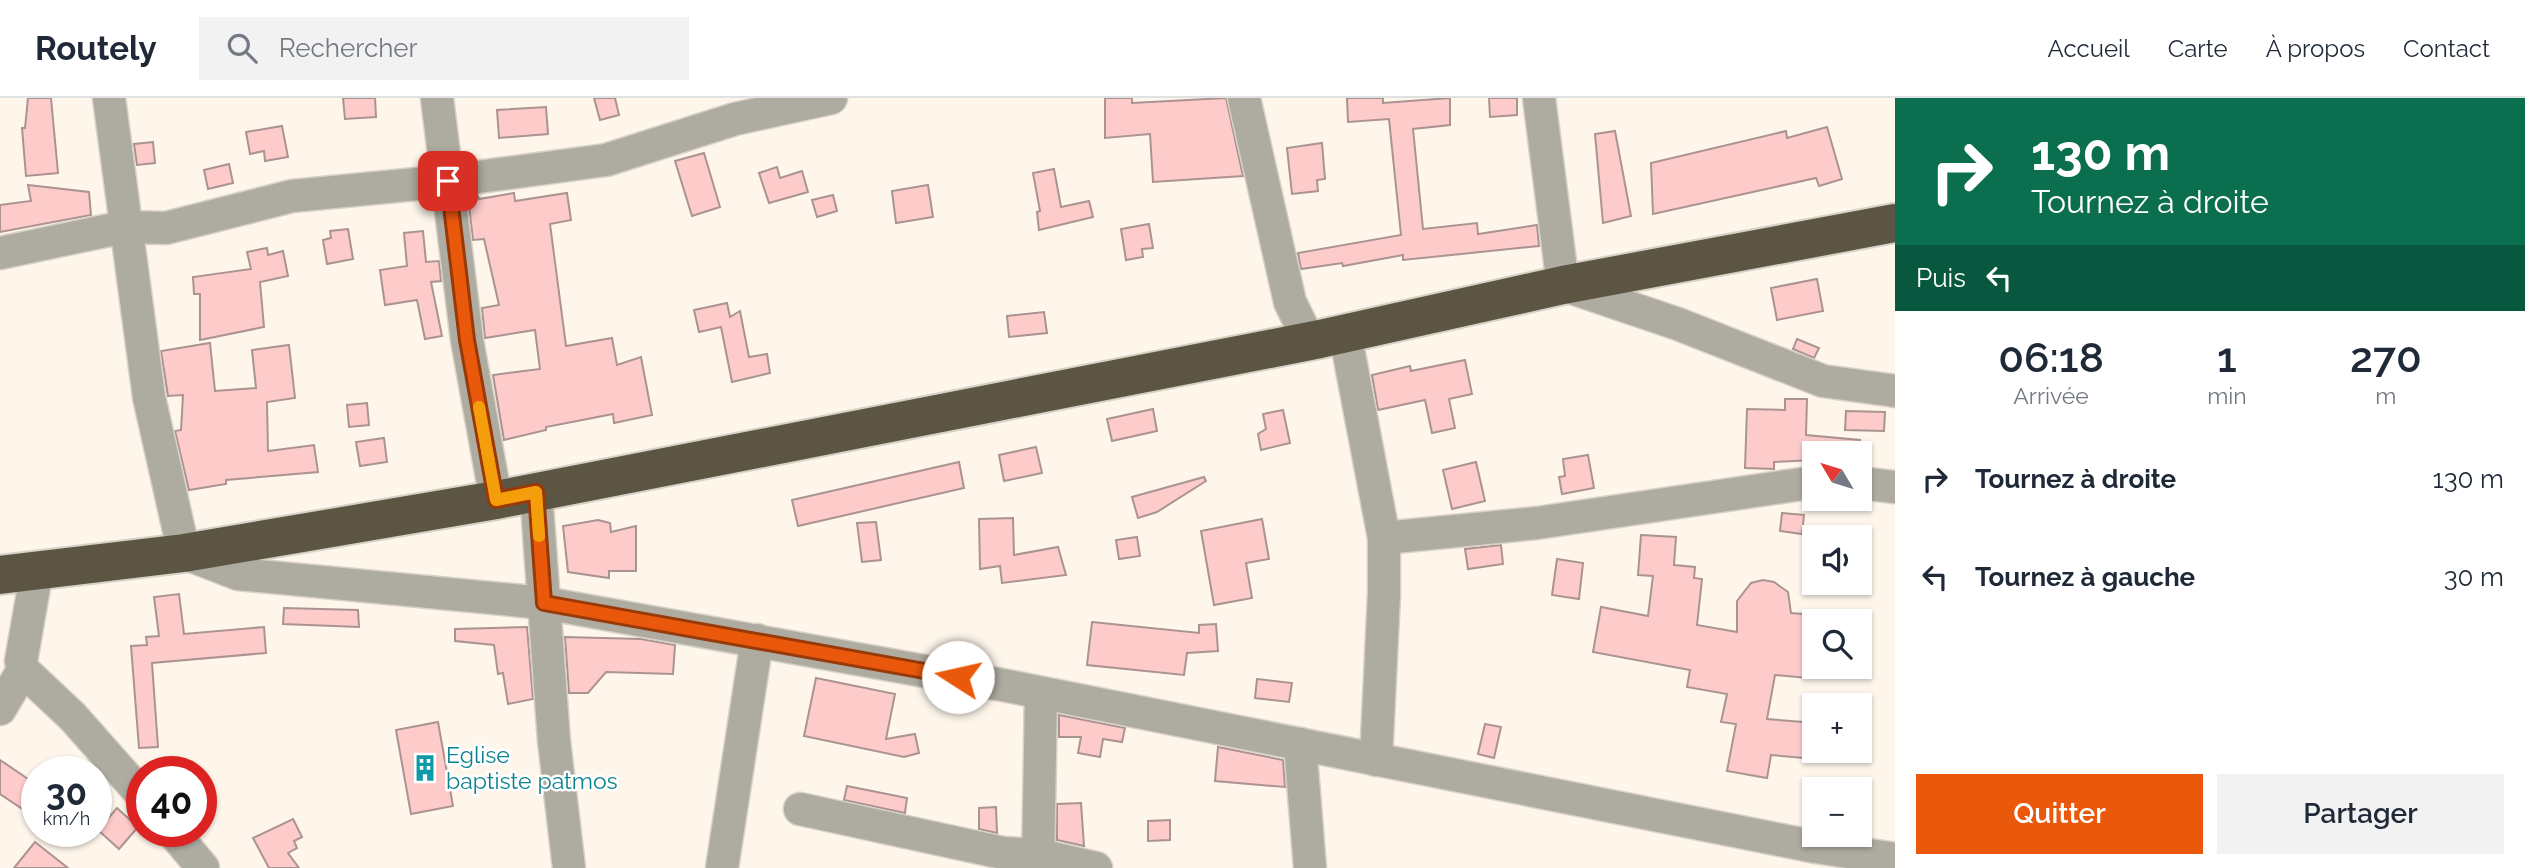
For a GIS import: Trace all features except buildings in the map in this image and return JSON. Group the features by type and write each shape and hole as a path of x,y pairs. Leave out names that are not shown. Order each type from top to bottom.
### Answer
{"highway":[{"path":"0,575 184,553 496,500 1327,337 1563,285 1895,223"}],"street":[{"path":"109,98 124,227 149,397 184,553 238,574 544,603 757,640 1300,744 1820,857 1895,859"},
{"path":"437,98 467,340 496,500"},
{"path":"0,253 124,227 166,228 292,197 448,181 606,160 735,119 831,98"},
{"path":"1244,98 1290,302 1327,337 1384,538 1376,760"},
{"path":"1539,98 1563,285 1678,324 1824,381 1895,391"},
{"path":"1384,538 1537,523 1802,484"},
{"path":"1872,484 1895,487"},
{"path":"536,492 554,741 569,868"},
{"path":"37,570 21,661 23,670 73,717 126,777"},
{"path":"722,868 757,640"},
{"path":"0,709 23,670"},
{"path":"1039,862 1041,693"},
{"path":"1300,744 1310,868"},
{"path":"800,810 1039,862 1096,868"},
{"path":"185,847 203,868"}],"slow traffic":[{"path":"479,407 496,500 536,492 539,536"}],"place":[{"name":"Eglise baptiste patmos","path":"425,768"}],"route":[{"path":"448,181 467,340 496,500 536,492 544,603 958,677"}]}
